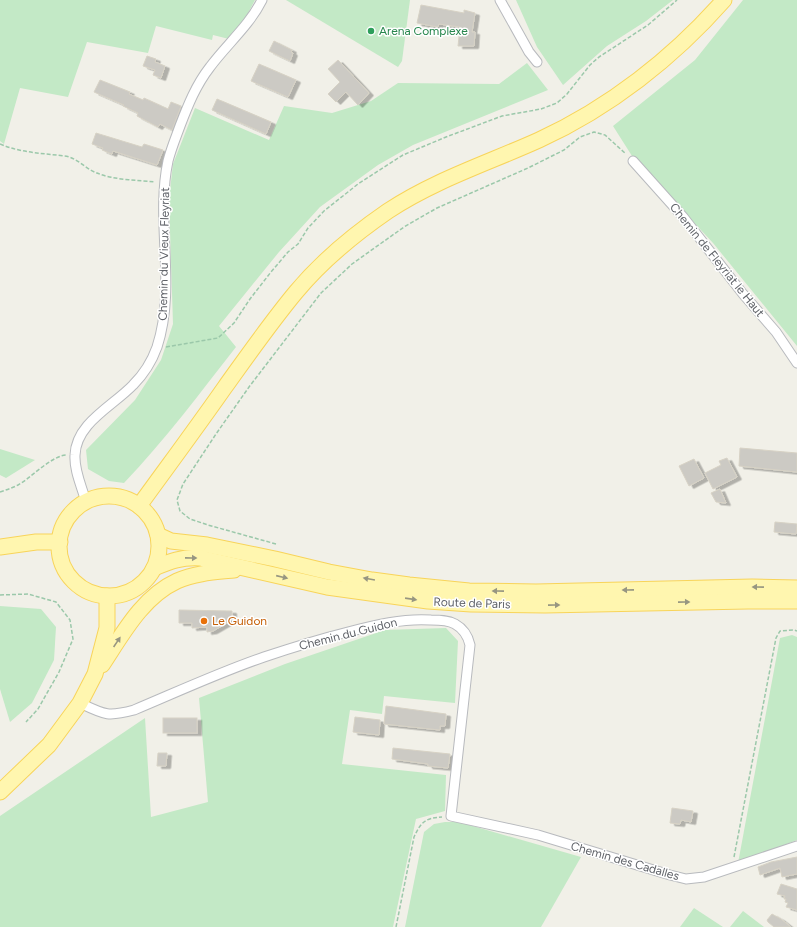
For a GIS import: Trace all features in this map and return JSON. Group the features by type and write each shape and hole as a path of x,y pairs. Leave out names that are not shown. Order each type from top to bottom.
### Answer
{"main road":[{"path":"139,506 292,297 320,267 343,246 389,211 413,197 446,180 541,140 610,100 666,57 724,0"},
{"path":"106,496 117,497 139,506 153,521 158,535 159,545 158,557 154,568 145,581 134,589 121,595 107,596 94,594 82,588 72,579 64,568 60,555 60,542 65,523 71,515 86,502 96,498 106,496"},
{"name":"Route de Paris","path":"158,535 171,541 207,545 372,580 469,591 536,592 752,587 797,588"},
{"path":"0,547 36,542 60,542"},
{"name":"Route de Paris","path":"154,568 184,557 200,558 327,587 428,601 471,604 545,605 797,601"},
{"path":"0,792 49,745 80,703 95,674 130,622 145,604 159,592 176,582 192,576 209,572 244,568"},
{"path":"95,674 107,628 107,596"}],"street":[{"name":"Chemin du Vieux Fleyriat","path":"86,502 75,467 76,444 82,432 92,420 133,385 141,375 156,349 162,332 165,310 165,183 174,142 192,97 201,80 250,20 262,0"},
{"path":"500,0 529,52 537,62"},
{"name":"Chemin de Fleyriat le Haut","path":"633,161 684,218 743,294 776,332 797,363"},
{"name":"Chemin du Guidon","path":"80,703 103,714 117,714 134,710 263,657 325,638 400,620 447,620 455,623 462,629 468,636 470,645 451,816"},
{"name":"Chemin des Cadalles","path":"451,816 538,835 686,879 704,877 797,846"}],"path":[{"path":"156,349 218,338 234,324 270,272 288,252 298,244 308,228 324,211 358,184 403,155 446,137 502,116 541,109 557,103 567,94 586,70 599,57 648,25 677,0"},
{"path":"276,544 190,519 180,511 176,500 183,484 220,428 321,292 352,264 404,227 437,208 521,172 564,150 580,137 594,132 605,135 633,161"},
{"path":"0,144 32,153 65,156 78,161 97,173 108,176 165,183"},
{"path":"0,492 18,485 51,462 63,456 75,455"},
{"path":"0,595 28,594 56,602 70,620 73,639 65,659 38,709 26,722"},
{"path":"732,868 776,638 780,631 797,631"},
{"path":"396,927 414,838 418,828 429,818 451,816"}],"green space":[{"path":"0,0 255,0 246,17 229,39 213,35 212,40 156,26 148,53 87,42 68,97 20,88 4,144 0,141"},
{"name":"Arena Complexe","path":"286,0 410,0 402,61 398,67"},
{"path":"516,0 673,0 646,21 607,46 563,85 537,47"},
{"path":"743,0 797,0 797,346 713,243 632,156 613,126 695,60"},
{"path":"527,63 548,90 413,145 378,165 320,207 279,252 219,326 236,347 182,416 139,467 124,483 109,481 88,469 86,450 135,400 161,360 173,324 169,199 173,164 195,108 269,140 284,106 332,113 371,101 398,83 499,84"},
{"path":"0,449 35,460 6,478 0,475"},
{"path":"0,606 41,609 56,627 54,660 32,703 10,722 0,689"},
{"path":"446,628 458,641 455,703 384,696 382,714 350,710 342,764 446,775 445,811 416,819 393,927 0,927 0,816 145,718 151,817 208,802 199,698 285,664 385,630"},
{"path":"792,635 797,637 797,840 738,863 780,638"},
{"path":"459,822 581,857 541,927 405,927 424,832 434,824"},
{"path":"694,908 723,927 680,927"},
{"path":"743,911 764,927 730,927"}],"building":[{"path":"421,5 464,13 464,10 475,13 472,32 475,32 474,46 458,46 460,27 439,24 438,27 417,23"},
{"path":"274,41 292,50 291,52 293,53 290,61 269,51"},
{"path":"147,56 156,59 155,62 165,66 161,78 153,75 155,70 143,66"},
{"path":"338,60 369,93 358,105 346,92 336,102 328,94 340,82 328,69"},
{"path":"259,64 296,80 288,97 251,81"},
{"path":"100,80 130,92 129,94 143,100 144,98 168,109 171,102 181,106 172,130 160,124 158,127 137,116 138,113 123,106 124,105 94,92"},
{"path":"217,99 271,122 266,134 212,110"},
{"path":"96,133 142,147 144,144 163,150 157,165 113,151 112,154 102,150 103,148 92,144"},
{"path":"740,448 797,453 797,472 739,466"},
{"path":"727,458 737,477 713,489 705,473 721,465 719,461"},
{"path":"694,459 704,478 689,486 679,466"},
{"path":"720,489 726,503 716,502 711,493"},
{"path":"775,522 797,524 796,534 774,532"},
{"name":"Le Guidon","path":"179,610 232,611 232,620 213,631 207,632 207,627 192,628 192,623 179,623"},
{"path":"386,706 446,714 445,726 440,726 440,730 384,724"},
{"path":"355,717 380,720 379,735 353,732"},
{"path":"163,718 197,718 197,733 163,733"},
{"path":"393,748 450,754 448,768 392,759"},
{"path":"158,753 167,753 166,766 157,766"},
{"path":"672,808 693,811 691,822 681,820 680,824 670,823"},
{"path":"797,857 797,874 782,877 780,868 760,875 758,867 771,862"},
{"path":"781,884 797,889 797,910 786,907 788,903 785,902 785,896 777,894"},
{"path":"772,914 791,927 774,927 767,920"}],"place":[{"name":"Arena Complexe","path":"371,31"},
{"name":"Le Guidon","path":"204,621"}]}
